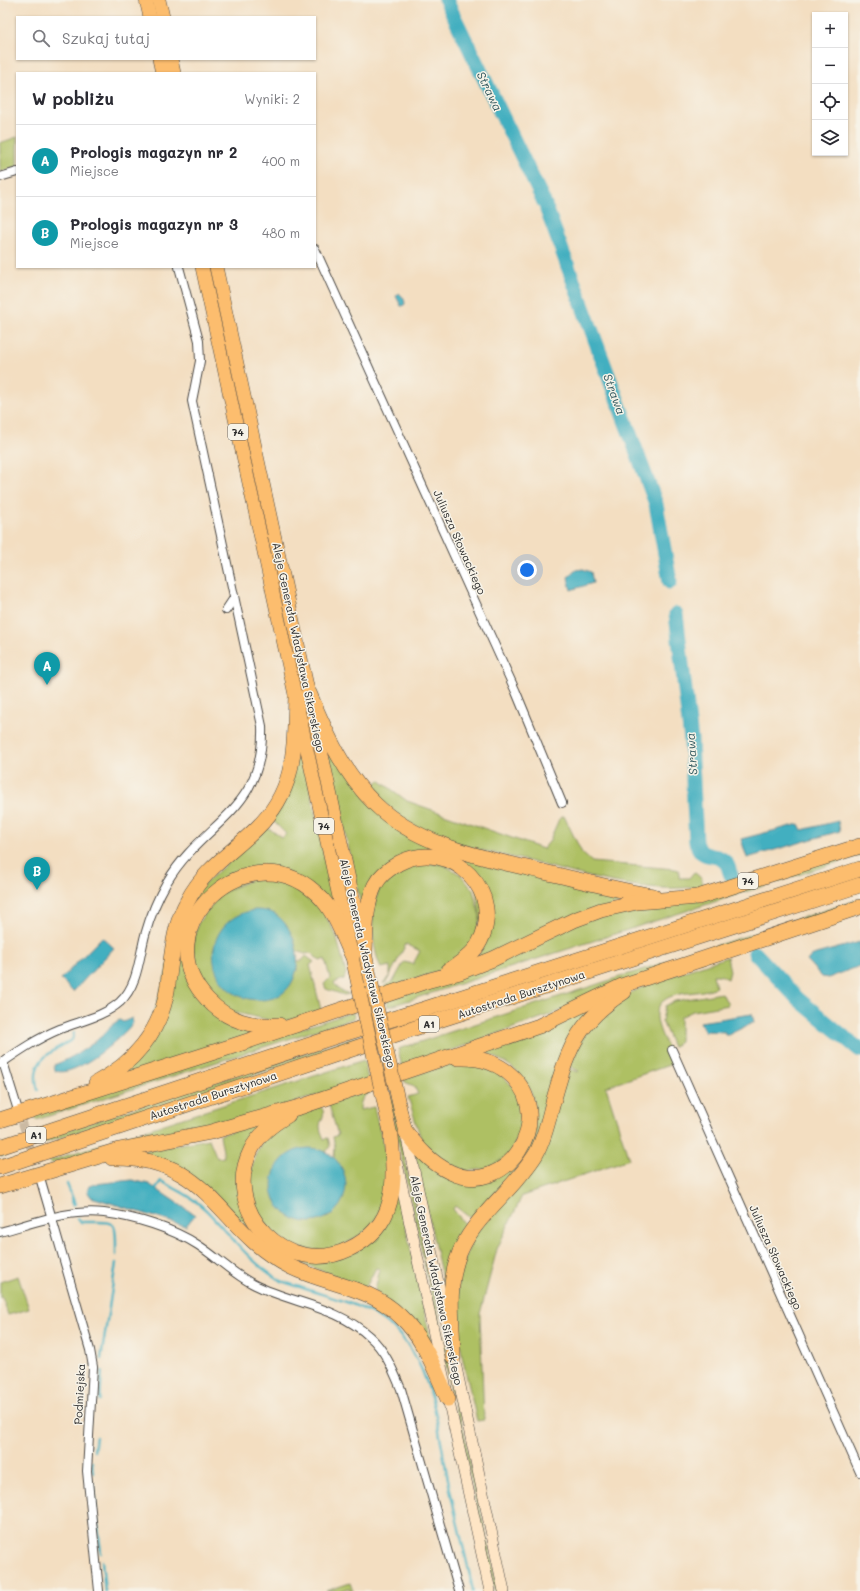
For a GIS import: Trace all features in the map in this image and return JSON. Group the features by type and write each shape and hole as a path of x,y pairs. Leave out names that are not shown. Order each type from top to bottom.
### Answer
{"highway":[{"path":"302,695 359,787 382,810 399,823 423,837 448,847 519,866 622,890 676,899"},
{"path":"66,1098 110,1076 136,1054 148,1039 159,1019 164,1003 178,922 188,900 209,871 257,828 276,805 283,791 294,754 302,695"},
{"name":"74","path":"676,899 698,897 860,846"},
{"path":"358,953 368,907 376,883 387,870 412,858 432,856 450,860 466,871 480,891 484,903 486,923 477,946 470,955 455,967 430,980"},
{"name":"Autostrada Bursztynowa","path":"0,1147 339,1035 425,1009 860,869"},
{"path":"316,1018 283,1025 254,1026 234,1020 217,1009 198,988 189,963 188,937 196,914 211,895 231,882 250,874 262,873 283,875 305,885 321,899 358,953"},
{"name":"Autostrada Bursztynowa","path":"0,1167 441,1020 860,885"},
{"path":"0,1120 430,980 460,972 493,959 595,912 637,902 676,899"},
{"path":"0,1186 119,1150 211,1132 304,1106 437,1062 539,1026 608,992 860,907"},
{"path":"453,1357 451,1286 457,1259 463,1243 495,1203 523,1174 537,1152 547,1126 566,1058 583,1027 596,1012 615,998 659,974"},
{"path":"406,1132 424,1154 439,1166 452,1173 470,1177 486,1175 503,1167 517,1155 527,1136 530,1120 528,1103 521,1086 508,1072 490,1062 470,1058 437,1062"},
{"path":"304,1106 273,1124 261,1135 248,1157 244,1176 248,1204 259,1227 269,1238 294,1253 313,1257 330,1256 357,1245 374,1233 385,1217 392,1196 394,1166 391,1136"},
{"path":"81,1161 102,1158 142,1159 180,1172 204,1190 250,1240 266,1252 291,1267 364,1292 387,1304 409,1324 422,1342 448,1399"}],"main road":[{"path":"146,0 150,16"},
{"path":"159,0 163,16"},
{"path":"160,60 172,70"},
{"name":"Aleje Generała Władysława Sikorskiego","path":"202,268 218,342 302,695"},
{"name":"Aleje Generała Władysława Sikorskiego","path":"216,268 302,695 358,953 359,989 490,1591"},
{"name":"Aleje Generała Władysława Sikorskiego","path":"358,953 372,984 406,1132 504,1591"}],"street":[{"path":"0,177 16,172"},
{"name":"Juliusza Słowackiego","path":"316,251 514,688 562,803"},
{"path":"17,1107 1,1063 40,1038 110,1009 124,997 134,980 152,913 167,882 190,852 239,803 253,782 262,753 262,726 192,401 200,361 199,346 179,268"},
{"path":"226,610 234,598"},
{"name":"Juliusza Słowackiego","path":"672,1050 860,1472"},
{"name":"Podmiejska","path":"42,1181 93,1367 87,1471 99,1591"},
{"path":"0,1232 53,1217 78,1212 103,1213 129,1218 160,1228 198,1244 232,1272 254,1285 276,1295 334,1313 348,1320 371,1337 388,1360 401,1389 459,1591"}],"green space":[{"path":"16,137 16,167 0,172 0,143"},
{"path":"325,741 399,827 615,892 619,903 476,960 484,944 474,872 401,856 363,914"},
{"path":"302,751 336,911 270,868 196,906 190,984 262,1031 117,1078 141,1055 179,931 200,888 267,827 282,838 286,834 272,818 299,752"},
{"path":"379,780 407,801 543,849 549,842 559,819 564,816 582,853 592,862 675,869 679,870 679,878 689,878 694,872 701,878 704,886 658,888 636,886 591,877 459,844 422,830 401,817 369,789"},
{"path":"860,851 860,855 388,1007 387,1000 582,921"},
{"path":"416,862 443,865 460,874 473,890 480,917 475,941 453,966 385,990 384,987 394,980 404,962 413,964 420,951 406,944 387,981 383,984 390,975 390,966 381,968 377,958 373,933 374,906 383,883 391,874"},
{"path":"253,879 286,882 319,904 336,935 346,973 344,979 334,983 339,990 349,994 344,995 326,989 324,984 330,978 325,959 320,961 311,953 305,954 297,951 288,930 275,914 220,932 213,951 223,978 232,990 238,994 259,1000 297,971 297,961 302,961 306,956 314,962 310,965 321,1010 300,1018 278,1022 229,1011 208,992 199,977 193,948 198,923 220,894"},
{"path":"860,899 860,903 402,1068 398,1049"},
{"path":"727,957 730,971 728,979 720,975 713,975 716,987 667,998 660,1005 657,1013 658,1022 665,1043 675,1063 606,1087 629,1159 522,1196 497,1249 480,1314 484,1420 477,1421 462,1356 457,1317 458,1279 473,1236 516,1185 566,1068 579,1071 569,1066 583,1033 623,996 656,981"},
{"path":"722,993 728,1005 693,1011 680,1017 680,1042 673,1047 662,1021 665,1006 675,1001"},
{"path":"602,999 526,1158 475,1216 469,1217 455,1206 453,1209 467,1227 446,1296 414,1150 466,1183 531,1140 535,1110 528,1085 510,1066 483,1052"},
{"path":"353,1012 354,1018 36,1120 34,1113"},
{"path":"358,1036 360,1041 0,1157 0,1152"},
{"path":"364,1060 368,1080 250,1116 50,1164 49,1161"},
{"path":"466,1062 497,1070 519,1093 523,1127 509,1155 486,1169 467,1171 440,1161 421,1139 408,1097 418,1094 414,1086 405,1082 404,1078 454,1063"},
{"path":"370,1090 371,1092 362,1099 360,1110 374,1107 384,1149 388,1184 387,1193 381,1210 371,1226 339,1247 333,1249 310,1250 290,1244 274,1233 261,1217 253,1199 251,1179 254,1158 265,1138 276,1128 298,1115 320,1106 324,1114 320,1124 320,1130 324,1139 328,1138 330,1146 326,1152 323,1151 327,1218 339,1205 345,1190 344,1174 334,1158 335,1147 333,1137 338,1135 329,1105 331,1102"},
{"path":"391,1094 498,1591 495,1591 388,1095"},
{"path":"267,1120 237,1182 276,1249 358,1251 397,1187 435,1359 375,1290 380,1269 376,1268 366,1287 276,1254 212,1192 127,1154 209,1139 217,1158 224,1157 220,1135"},
{"path":"18,1276 29,1309 8,1315 2,1297 0,1298 0,1282"},
{"path":"350,1583 353,1591 350,1591 349,1588 341,1591 326,1591"}],"water":[{"path":"399,293 404,298 405,304 403,306 401,306 396,296"},
{"path":"583,569 591,572 593,583 571,590 568,577 576,570"},
{"path":"838,821 840,831 747,858 741,839 799,824 802,830"},
{"path":"255,910 275,914 285,924 293,937 297,951 297,966 294,979 286,990 275,997 259,1000 240,996 226,987 217,973 214,958 215,942 223,928 236,916"},
{"path":"102,937 114,948 73,992 61,979"},
{"path":"860,942 860,966 828,978 822,977 807,961 811,956 816,954"},
{"path":"752,1014 754,1022 728,1035 725,1035 725,1032 706,1031 705,1033 700,1022"},
{"path":"132,1018 133,1023 127,1030 97,1056 74,1069 64,1072 55,1071 54,1065 86,1048 103,1035 115,1022 120,1020 123,1022"},
{"path":"309,1148 323,1151 335,1159 343,1171 346,1185 343,1199 335,1211 323,1219 309,1222 295,1219 283,1211 275,1199 272,1185 275,1171 283,1159 295,1151"},
{"path":"132,1180 149,1184 195,1215 186,1226 181,1225 91,1197 87,1191 89,1186 95,1184"}],"waterway":[{"name":"Strawa","path":"446,0 545,204"},
{"name":"Strawa","path":"547,210 656,504 670,582"},
{"name":"Strawa","path":"676,614 691,740 696,842 705,854 722,859 727,864 731,875"},
{"name":"Strawa","path":"755,953 798,999 860,1050"},
{"path":"38,1090 36,1071 39,1064 49,1053 72,1040 74,1033"},
{"path":"156,1188 161,1181 196,1201 248,1256 278,1279 283,1282 354,1305 384,1321 400,1336 413,1353 423,1372 430,1393 473,1591"},
{"path":"67,1184 75,1204"},
{"path":"71,1198 73,1205"},
{"path":"78,1218 81,1222 102,1222 112,1224 116,1234 116,1255"},
{"path":"101,1359 116,1263"},
{"path":"100,1400 102,1371"},
{"path":"94,1451 96,1437"},
{"path":"92,1462 93,1473"},
{"path":"94,1484 96,1510"},
{"path":"97,1518 101,1553"},
{"path":"102,1561 105,1591"}],"tunnel":[{"path":"18,1111 40,1176"}],"place":[{"name":"Prologis magazyn nr 2","path":"47,685"},
{"name":"Prologis magazyn nr 3","path":"37,890"}]}
